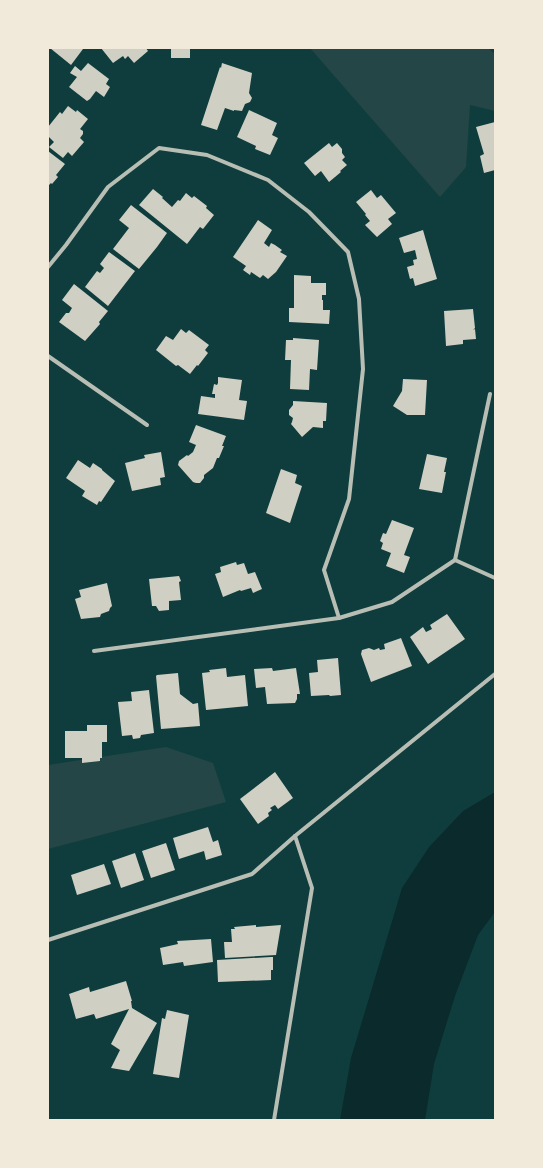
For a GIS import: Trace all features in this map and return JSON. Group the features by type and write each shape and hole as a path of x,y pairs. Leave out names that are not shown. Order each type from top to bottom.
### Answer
{"street":[{"path":"48,267 108,187 159,148 207,155 268,180 309,212 348,252 359,299 363,368 349,499 324,570 339,618"},
{"path":"48,356 147,425"},
{"path":"94,651 339,618 392,602 455,560 490,394"},
{"path":"455,560 495,578"},
{"path":"48,940 252,874 295,836 495,674"},
{"path":"274,1120 312,888 295,836"}],"shaded area":[{"path":"310,48 488,48 495,54 495,111 470,105 466,167 440,197"},
{"path":"166,747 213,763 226,802 48,849 48,765"},
{"path":"495,792 495,912 478,935 455,996 434,1064 425,1120 340,1120 351,1058 402,888 429,847 463,811"}],"building":[{"path":"50,48 81,48 83,49 71,65"},
{"path":"101,48 146,48 148,51 134,63 128,56 125,59 123,56 113,63"},
{"path":"171,48 190,48 190,58 171,58"},
{"path":"88,63 109,79 106,84 110,87 104,97 96,91 87,101 69,87 77,77 70,73 75,66 81,71"},
{"path":"222,63 252,73 249,93 252,98 250,102 245,104 242,111 234,111 225,108 217,130 201,125"},
{"path":"68,106 76,112 77,110 88,119 80,129 83,131 83,134 80,138 84,142 72,156 68,152 63,158 49,147 54,142 48,136 48,127 60,112 62,114"},
{"path":"249,110 277,123 272,135 278,138 270,155 255,149 256,146 237,137"},
{"path":"495,122 495,170 484,173 480,156 484,154 476,127"},
{"path":"329,143 332,147 337,143 342,149 342,153 345,157 342,160 347,165 329,182 321,171 315,176 304,163"},
{"path":"48,151 65,164 56,175 58,177 48,186"},
{"path":"153,189 172,207 178,200 180,201 186,193 192,198 194,196 207,206 206,208 214,215 203,229 200,227 187,244 139,205"},
{"path":"371,190 377,198 381,195 396,213 388,219 392,224 377,237 365,225 370,221 356,202"},
{"path":"131,205 167,233 139,269 113,249 129,228 119,220"},
{"path":"258,220 272,230 264,243 269,247 271,243 275,245 282,250 280,252 287,256 276,272 268,279 263,275 260,278 251,272 250,275 243,270 246,266 233,257"},
{"path":"423,230 437,279 415,286 413,278 410,279 407,267 414,265 413,260 417,259 415,250 404,253 399,238"},
{"path":"109,252 135,271 108,306 85,287 97,271 100,273 104,268 100,264"},
{"path":"294,275 311,276 311,283 326,283 326,295 322,295 322,300 323,310 330,310 329,324 289,322 289,308 294,308"},
{"path":"74,284 108,311 99,322 100,324 85,341 59,322 66,313 69,313 72,308 62,300"},
{"path":"473,309 475,328 473,330 475,329 476,339 463,340 463,344 446,346 444,311"},
{"path":"181,329 186,333 189,330 209,345 205,350 208,353 190,374 178,365 176,366 156,350 166,336 173,340"},
{"path":"293,338 319,340 317,370 310,369 309,390 290,389 291,360 285,360 286,340 293,340"},
{"path":"218,377 242,380 239,400 247,401 244,420 198,414 201,396 215,398 215,394 212,394 214,384 217,385 218,383"},
{"path":"403,379 427,380 425,415 407,415 393,406 402,391"},
{"path":"293,401 327,403 326,421 323,421 323,428 313,427 302,437 291,424 293,418 289,415 289,410 293,405"},
{"path":"196,425 226,436 219,458 217,458 213,468 204,475 204,478 200,483 193,482 178,465 179,461 193,452 196,445 189,442"},
{"path":"161,452 165,477 160,478 161,485 132,491 125,463 145,458 144,455"},
{"path":"427,454 447,458 442,493 419,489"},
{"path":"78,460 90,468 93,463 115,481 101,502 99,501 97,505 82,496 85,491 66,478"},
{"path":"281,469 297,475 295,483 302,486 290,523 266,513"},
{"path":"392,520 414,528 404,555 410,557 404,573 386,566 391,553 381,549 383,543 380,541 383,533 386,534"},
{"path":"236,562 237,565 244,563 248,574 255,572 262,589 253,593 251,588 240,590 223,597 215,574 221,572 220,567"},
{"path":"179,576 181,581 179,582 181,600 169,601 169,610 159,611 156,606 152,606 149,579"},
{"path":"107,583 112,606 109,611 101,614 100,617 81,619 75,599 81,597 79,590"},
{"path":"447,614 465,639 428,664 410,637 423,627 426,632 432,629 430,625"},
{"path":"401,638 412,666 371,682 361,654 362,650 369,648 374,650 379,648 380,650 385,649 384,644"},
{"path":"338,658 341,695 311,696 309,673 318,672 317,660"},
{"path":"226,668 227,677 245,675 248,706 206,710 202,673 210,672 209,670"},
{"path":"272,668 273,671 296,668 300,694 297,694 295,703 267,704 265,687 256,688 254,669"},
{"path":"178,673 180,694 193,704 198,703 200,726 161,729 156,676"},
{"path":"149,690 154,733 141,735 140,738 133,739 132,735 122,736 118,702 132,701 131,692"},
{"path":"87,725 107,725 107,742 102,742 102,758 100,758 100,761 82,763 82,758 65,758 65,731 87,731"},
{"path":"275,772 293,798 278,809 275,805 270,808 272,810 268,813 269,816 258,824 240,799"},
{"path":"208,827 213,842 218,840 222,855 206,860 204,851 179,859 173,838"},
{"path":"166,843 175,870 151,878 142,851"},
{"path":"135,853 144,880 121,888 112,861"},
{"path":"104,864 111,884 77,895 71,875"},
{"path":"256,925 256,927 281,925 276,955 225,958 224,942 232,942 231,929 235,929 234,927"},
{"path":"211,939 213,962 184,966 183,962 163,965 160,948 178,944 177,941"},
{"path":"273,957 271,980 218,982 217,960"},
{"path":"126,981 132,1001 132,1008 157,1023 129,1071 111,1068 120,1050 111,1044 129,1009 96,1019 94,1014 76,1019 69,994 89,987 90,992"},
{"path":"167,1010 189,1015 179,1078 153,1074 162,1018 165,1019"}]}
